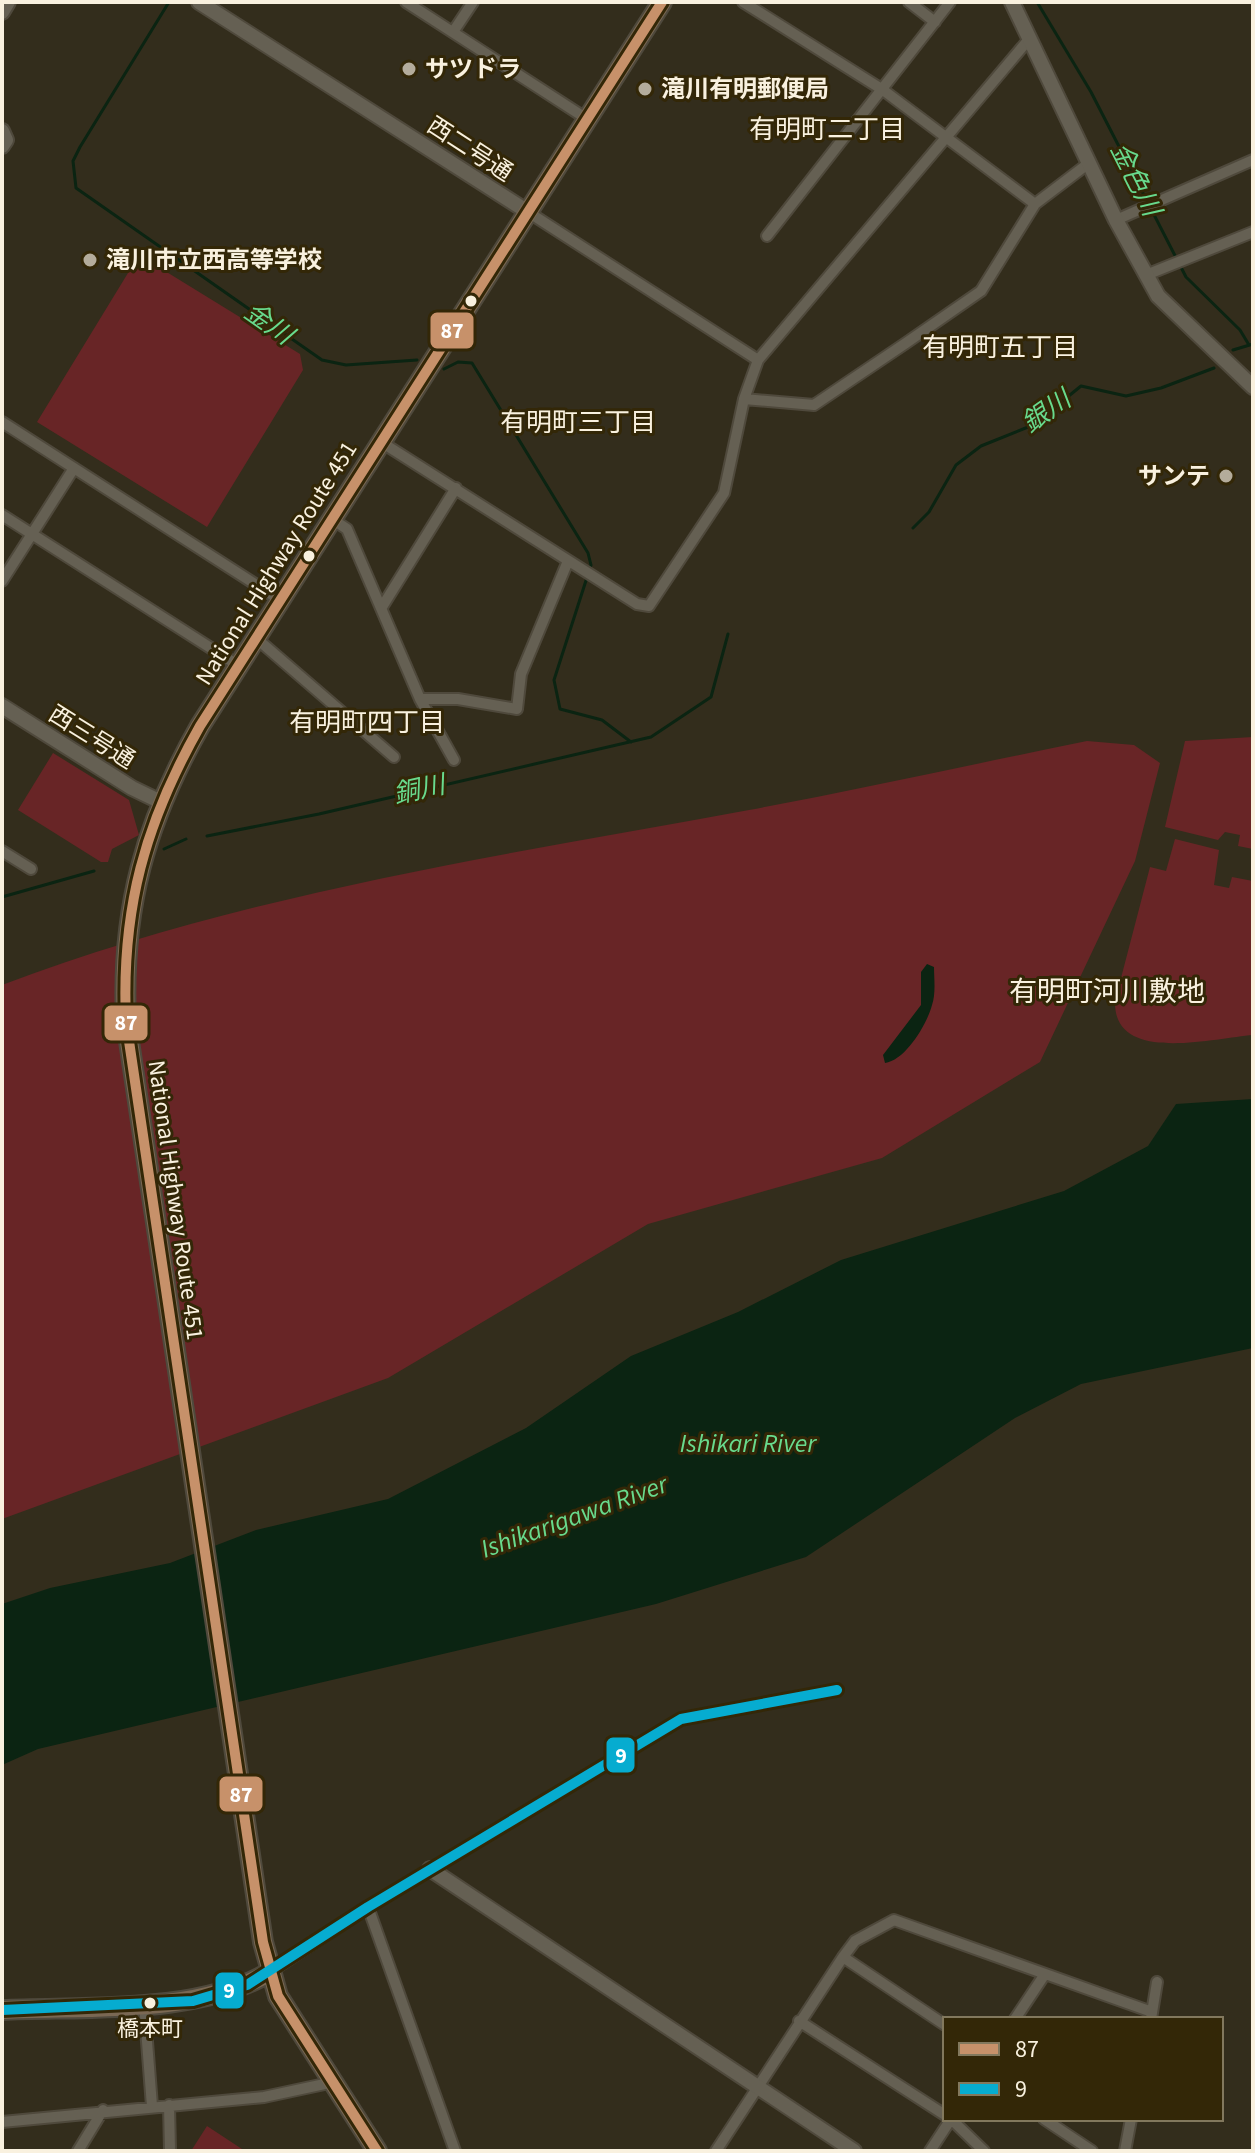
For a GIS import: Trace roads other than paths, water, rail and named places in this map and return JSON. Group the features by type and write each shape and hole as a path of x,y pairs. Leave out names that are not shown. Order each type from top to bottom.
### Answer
{"highway":[{"name":"National Highway Route 451","path":"377,2151 278,1996 270,1972 127,1033 124,985 130,915 143,849 161,802 200,726 662,2"},
{"path":"2,2010 193,2001 247,1985 270,1972"}],"street":[{"path":"2,12 8,2"},
{"name":"西二号通","path":"199,2 758,360"},
{"path":"406,2 587,119"},
{"path":"453,32 473,2"},
{"path":"743,2 947,134 1035,204"},
{"path":"909,2 935,22"},
{"path":"767,236 950,2"},
{"path":"1012,2 1116,220 1146,275 1166,306 1253,387"},
{"path":"381,442 637,604 653,604 724,493 744,399 758,360 1030,38"},
{"path":"2,131 6,140 2,146"},
{"path":"1116,220 1253,160"},
{"path":"744,399 804,406 830,394 981,291 1035,204 1089,163"},
{"path":"1146,275 1253,232"},
{"path":"2,422 280,600"},
{"path":"2,581 74,468"},
{"path":"382,607 456,488"},
{"path":"2,515 239,666"},
{"path":"332,519 347,529 420,699 454,760"},
{"path":"420,699 458,699 517,709 521,674 568,561"},
{"path":"256,638 394,757"},
{"name":"西三号通","path":"2,706 132,788 161,802"},
{"path":"2,851 31,869"},
{"path":"270,1972 368,1907 681,1719 837,1690"},
{"path":"430,1869 854,2151"},
{"path":"368,1907 455,2151"},
{"path":"716,2151 799,2021 855,1941 894,1920 1152,2015 1157,1982"},
{"path":"843,1957 943,2024"},
{"path":"1016,2017 1045,1974"},
{"path":"144,2003 152,2106"},
{"path":"799,2021 943,2114"},
{"path":"2,2122 264,2097 334,2082"},
{"path":"169,2105 170,2151"},
{"path":"78,2151 103,2110"},
{"path":"930,2151 950,2121"},
{"path":"953,2121 984,2151"},
{"path":"1047,2121 1092,2151"},
{"path":"1125,2151 1131,2121"}],"water":[{"path":"927,964 934,967 934,996 929,1013 908,1048 885,1063 883,1055 921,1005 921,972"},
{"name":"Ishikari River","path":"1253,1099 1253,1348 1081,1384 1015,1418 806,1557 656,1604 38,1749 2,1765 2,1604 50,1588 170,1563 256,1530 388,1499 526,1428 631,1356 738,1312 841,1260 1064,1191 1148,1146 1176,1104"}],"waterway":[{"name":"金川","path":"169,2 80,147 73,161 76,188 322,360 346,365 417,360"},
{"name":"金色川","path":"1037,2 1091,92 1186,277 1240,330 1249,345"},
{"name":"銀川","path":"1233,350 1253,344"},
{"name":"金川","path":"444,369 458,362 472,363 588,553 591,565 554,680 560,709 602,720 631,742"},
{"name":"銀川","path":"913,528 929,512 956,465 981,446 1033,425 1081,386 1126,396 1161,388 1214,368"},
{"name":"銅川","path":"207,836 319,814 651,737 711,697 728,634"},
{"name":"銅川","path":"164,849 186,839"},
{"name":"銅川","path":"2,897 94,871"}],"place":[{"name":"サツドラ","path":"409,69"},
{"name":"滝川有明郵便局","path":"645,89"},
{"name":"滝川市立西高等学校","path":"90,260"},
{"name":"サンテ","path":"1226,476"},
{"name":"橋本町","path":"150,2003"}],"district":[{"name":"有明町二丁目","path":"827,129"},
{"name":"有明町五丁目","path":"1000,347"},
{"name":"有明町三丁目","path":"578,422"},
{"name":"有明町四丁目","path":"367,722"},
{"name":"有明町河川敷地","path":"1107,991"}],"water label":[{"name":"Ishikarigawa River","path":"574,1516"}]}
